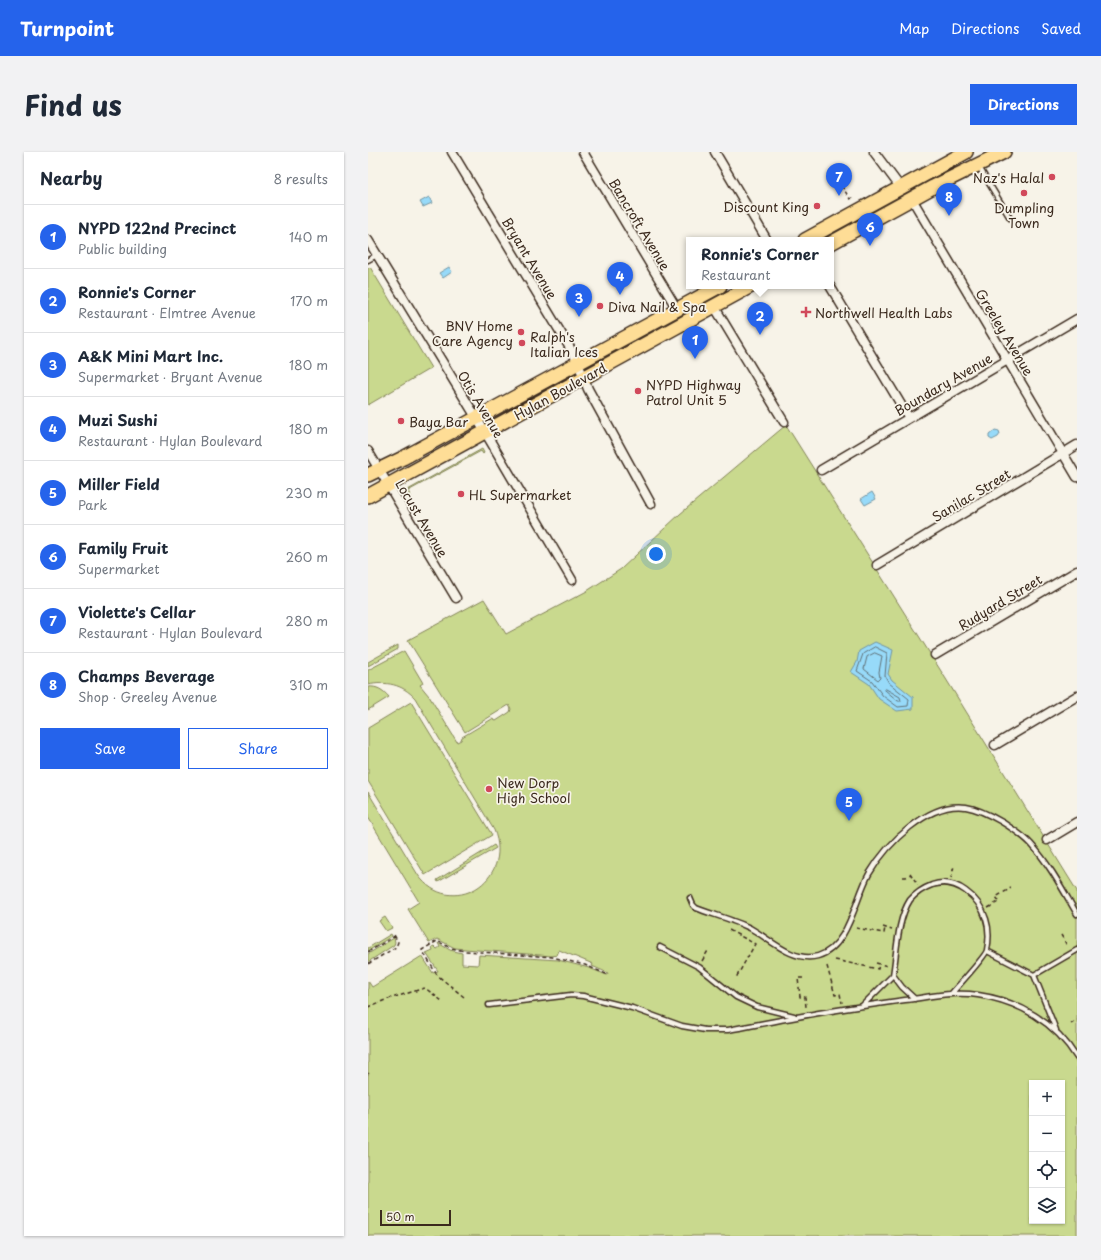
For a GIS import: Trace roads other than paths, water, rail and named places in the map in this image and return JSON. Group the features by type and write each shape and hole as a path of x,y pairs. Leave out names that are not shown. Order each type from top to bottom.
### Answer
{"main road":[{"path":"811,237 966,152"},
{"path":"834,241 912,199 1004,152"},
{"name":"Hylan Boulevard","path":"374,472 714,289"},
{"name":"Hylan Boulevard","path":"368,496 745,289"},
{"path":"636,332 644,345"}],"street":[{"name":"Bryant Avenue","path":"452,152 578,363 588,389 651,504"},
{"name":"Bancroft Avenue","path":"583,152 677,309"},
{"path":"715,152 765,237"},
{"path":"874,152 901,188"},
{"name":"Greeley Avenue","path":"912,199 1077,477"},
{"name":"Otis Avenue","path":"368,240 485,432 572,580"},
{"path":"832,289 909,418"},
{"path":"714,306 784,422"},
{"name":"Boundary Avenue","path":"821,470 1077,319"},
{"name":"Sanilac Street","path":"877,565 1077,445"},
{"name":"Locust Avenue","path":"368,451 374,472 388,484 456,598"},
{"name":"Rudyard Street","path":"935,655 1077,571"},
{"path":"995,745 1077,696"},
{"path":"1047,840 1077,822"}],"lane":[{"path":"978,165 1010,218"},
{"path":"368,260 377,255"},
{"path":"690,898 696,908 733,920 750,928 781,948 794,954 816,956 835,946 842,936 869,876 882,855 895,840 916,823 938,810 952,807 965,807 981,811 996,819 1030,842 1050,869 1077,914"},
{"path":"863,1006 893,975 900,931 906,908 916,894 925,887 944,883 962,888 977,902 986,918 988,928 987,951 951,994"},
{"path":"660,947 699,967 736,997 757,1007 797,1017"},
{"path":"1034,975 1077,950"},
{"path":"987,951 1034,975 1056,1031"},
{"path":"893,975 902,987 915,999"},
{"path":"489,1005 571,995 632,1008 682,1026 705,1030 728,1030 863,1006 951,994 977,995 1002,1001 1028,1011 1056,1031 1071,1048 1077,1058"}],"water":[{"path":"429,197 432,203 423,207 420,202"},
{"path":"449,267 452,272 443,278 439,273"},
{"path":"995,430 999,431 1000,434 992,440 989,438 989,435"},
{"path":"872,492 876,499 865,505 861,499"},
{"path":"875,642 893,650 888,674 892,680 913,697 913,709 897,711 879,699 869,684 851,672 857,662 859,651"}],"place":[{"name":"Naz's Halal","path":"1052,177"},
{"name":"Dumpling Town","path":"1024,193"},
{"name":"Violette's Cellar","path":"839,196"},
{"name":"Discount King","path":"817,206"},
{"name":"Champs Beverage","path":"949,216"},
{"name":"Family Fruit","path":"870,246"},
{"name":"Muzi Sushi","path":"620,295"},
{"name":"Diva Nail & Spa","path":"600,306"},
{"name":"Northwell Health Labs","path":"806,312"},
{"name":"A&K Mini Mart Inc.","path":"579,317"},
{"name":"BNV Home Care Agency","path":"521,332"},
{"name":"Ronnie's Corner","path":"760,335"},
{"name":"Ralph's Italian Ices","path":"522,343"},
{"name":"NYPD 122nd Precinct","path":"695,359"},
{"name":"NYPD Highway Patrol Unit 5","path":"638,391"},
{"name":"Baya Bar","path":"401,421"},
{"name":"HL Supermarket","path":"461,494"},
{"name":"New Dorp High School","path":"489,789"},
{"name":"Miller Field","path":"849,821"}]}
